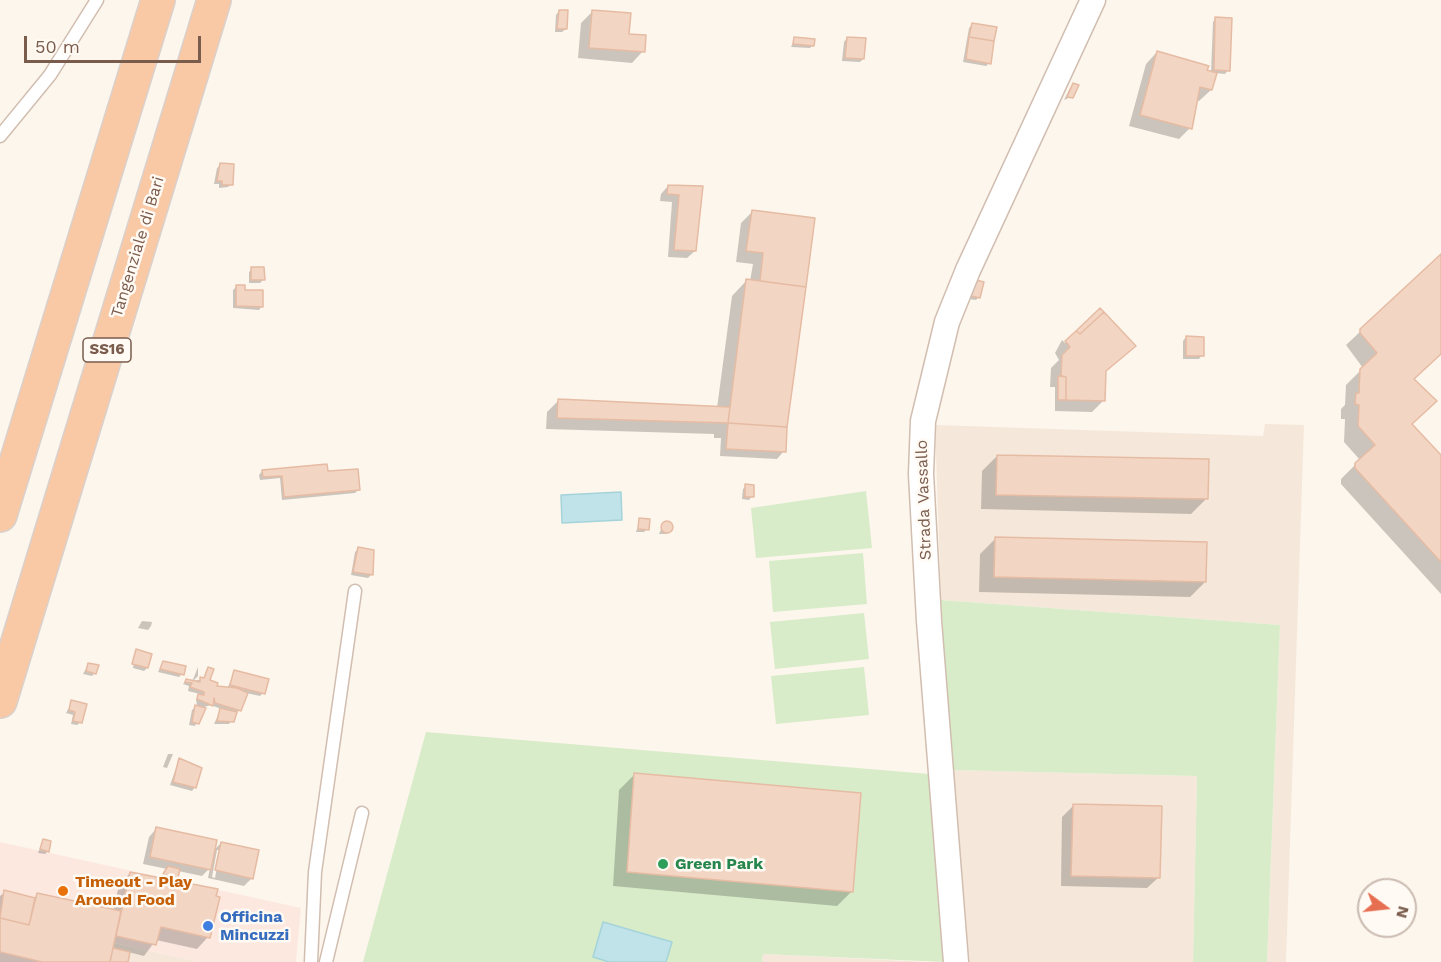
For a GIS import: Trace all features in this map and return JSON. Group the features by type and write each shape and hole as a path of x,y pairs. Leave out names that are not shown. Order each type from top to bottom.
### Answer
{"highway":[{"path":"0,515 158,0"},
{"name":"Tangenziale di Bari","path":"0,701 214,0"}],"street":[{"name":"Strada Vassallo","path":"956,962 931,644 921,474 923,422 947,322 1093,0"}],"lane":[{"path":"0,136 50,75 96,0"},
{"path":"311,962 315,872 355,591"},
{"path":"326,962 362,813"}],"shaded area":[{"path":"1265,424 1304,425 1286,962 1267,962 1280,625 941,600 935,425 1263,436"},
{"path":"951,770 1197,776 1193,962 967,962"},
{"path":"0,842 301,908 296,962 200,962 114,943 110,962 0,962"},
{"path":"114,943 200,962 109,962"},
{"path":"763,954 927,962 762,962"}],"green space":[{"path":"866,491 872,548 756,558 751,508"},
{"path":"863,553 867,604 773,612 769,561"},
{"path":"941,600 1280,625 1267,962 1193,962 1197,776 951,770"},
{"path":"864,613 869,659 775,669 770,622"},
{"path":"864,667 869,715 776,724 771,676"},
{"name":"Green Park","path":"426,732 929,774 945,962 763,954 762,962 363,962"}],"water":[{"path":"621,492 622,520 562,523 561,495"},
{"path":"603,922 672,942 666,962 609,962 593,957"}],"building":[{"path":"559,10 568,10 567,29 557,29"},
{"path":"592,10 631,13 629,34 646,35 645,52 589,48"},
{"path":"1215,17 1232,18 1230,71 1214,70"},
{"path":"972,23 997,27 994,41 969,37"},
{"path":"794,37 815,39 814,46 793,44"},
{"path":"847,37 866,38 864,59 845,58"},
{"path":"969,37 994,41 991,64 966,59"},
{"path":"1157,51 1209,66 1207,70 1217,73 1212,90 1200,87 1192,129 1140,115"},
{"path":"1073,83 1079,85 1073,98 1067,97"},
{"path":"220,163 234,164 233,185 222,185 222,181 217,181"},
{"path":"668,185 703,186 696,251 674,250 679,195 667,194"},
{"path":"752,210 815,218 806,287 760,281 763,253 746,251"},
{"path":"1441,254 1441,354 1414,379 1437,401 1412,424 1441,455 1441,562 1355,468 1355,463 1375,445 1358,426 1359,405 1355,404 1356,393 1359,393 1360,369 1377,353 1360,333 1360,329"},
{"path":"251,267 264,267 265,280 251,280"},
{"path":"746,279 806,287 787,427 728,423"},
{"path":"976,280 984,282 980,298 971,296"},
{"path":"236,285 245,285 245,290 263,290 263,307 236,306"},
{"path":"1100,308 1104,312 1080,334 1076,331"},
{"path":"1104,312 1136,346 1106,371 1105,401 1066,400 1066,377 1061,376 1062,355 1070,347 1065,341 1076,331 1080,334"},
{"path":"1186,336 1204,337 1204,356 1186,356"},
{"path":"1058,376 1066,377 1066,400 1058,400"},
{"path":"558,399 730,407 728,423 557,418"},
{"path":"728,423 787,427 786,452 726,449"},
{"path":"997,455 1209,459 1208,499 996,495"},
{"path":"327,464 328,471 358,469 360,490 284,497 282,476 263,477 262,470"},
{"path":"745,484 754,485 754,497 745,497"},
{"path":"639,518 650,519 649,530 638,529"},
{"path":"669,521 673,527 669,533 665,533 661,525"},
{"path":"995,537 1207,542 1206,582 994,577"},
{"path":"358,547 374,550 373,575 353,572"},
{"path":"136,649 152,654 148,668 132,664"},
{"path":"163,661 186,666 184,675 160,669"},
{"path":"88,663 99,665 96,674 86,671"},
{"path":"208,667 214,669 210,680 218,683 217,686 237,688 248,693 241,711 215,703 214,698 213,706 197,699 198,694 204,695 204,692 190,687 192,683 185,682 186,679 200,682 200,677 204,678"},
{"path":"234,670 269,679 265,694 230,685"},
{"path":"71,700 87,704 82,723 73,721 75,712 69,710"},
{"path":"195,705 206,708 199,724 192,722"},
{"path":"220,708 237,712 234,722 217,721"},
{"path":"179,758 202,768 196,788 173,782"},
{"path":"634,773 861,793 853,892 627,872"},
{"path":"1073,804 1162,806 1160,878 1071,876"},
{"path":"156,827 217,840 211,870 150,857"},
{"path":"43,839 51,841 49,852 40,849"},
{"path":"221,842 259,850 253,879 215,870"},
{"path":"168,866 180,869 178,878 163,874"},
{"path":"130,872 218,889 216,896 220,897 210,938 161,927 156,945 116,936"},
{"path":"4,890 35,898 29,925 0,918"},
{"path":"37,893 121,911 110,962 42,962 0,952 0,918 29,925"},
{"path":"113,948 130,952 128,962 110,962"}],"place":[{"name":"Green Park","path":"663,864"},
{"name":"Timeout - Play Around Food","path":"63,891"},
{"name":"Officina Mincuzzi","path":"208,926"}]}
